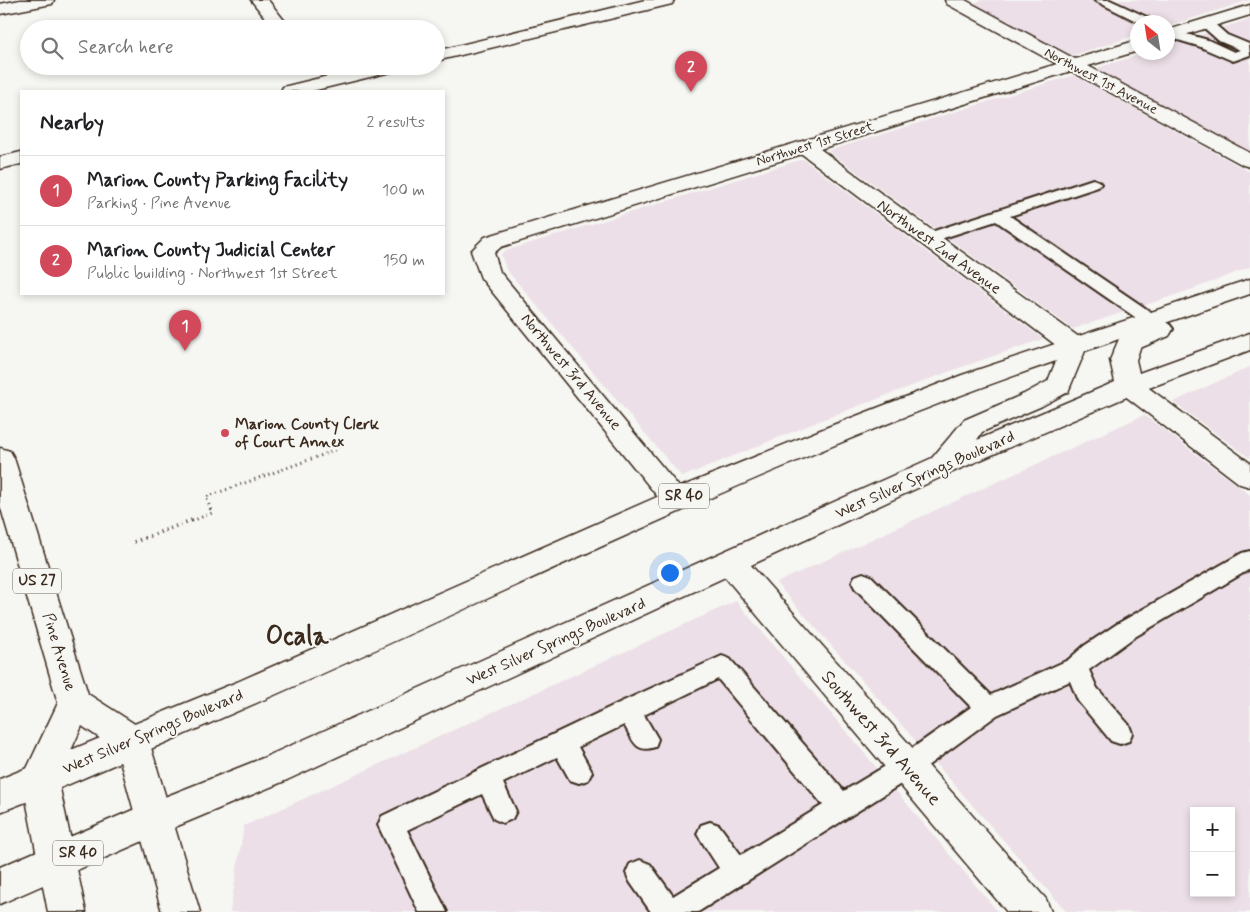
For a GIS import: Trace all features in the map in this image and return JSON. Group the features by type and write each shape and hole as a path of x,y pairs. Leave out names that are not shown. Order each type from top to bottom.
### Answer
{"main road":[{"path":"0,9 46,0"},
{"path":"259,0 275,20"},
{"path":"445,53 616,5 666,0"},
{"name":"Northwest 1st Avenue","path":"953,0 1250,161"},
{"path":"1175,32 1250,10"},
{"name":"Northwest 1st Street","path":"493,242 1130,48"},
{"path":"320,75 326,82"},
{"path":"294,90 355,75"},
{"name":"Northwest 2nd Avenue","path":"805,147 1074,346"},
{"path":"0,164 20,158"},
{"name":"Northwest 3rd Avenue","path":"493,242 482,251 488,272 676,500"},
{"name":"West Silver Springs Boulevard","path":"0,796 249,692 676,500 846,430 971,382 1074,346 1157,324 1245,287"},
{"path":"1157,324 1129,343 1123,360 1128,386 1250,477"},
{"name":"West Silver Springs Boulevard","path":"0,886 155,818 275,769 731,563 940,466 1128,386 1250,341"},
{"path":"940,466 973,426 1033,400 1058,386 1074,346"},
{"name":"Pine Avenue","path":"0,458 75,703 132,740"},
{"name":"Southwest 3rd Avenue","path":"731,563 1032,912"},
{"name":"Pine Avenue","path":"40,779 75,703"},
{"path":"132,740 181,912"},
{"path":"40,779 67,912"}],"lane":[{"path":"1100,0 1131,15"},
{"path":"1206,23 1223,38 1250,51"},
{"path":"1175,36 1204,43 1233,57 1250,51"},
{"path":"928,238 1092,184"},
{"path":"998,215 1157,324"},
{"path":"673,912 906,767 988,708 1076,667 1092,653 1125,632 1250,559"},
{"path":"863,582 988,708"},
{"path":"433,912 391,824 722,666 841,807"},
{"path":"1076,667 1087,694 1120,733"},
{"path":"628,710 646,739"},
{"path":"562,743 579,772"},
{"path":"488,778 503,811"},
{"path":"710,834 737,872"},
{"path":"640,873 668,912"}],"path":[{"path":"134,542 212,513 206,497 339,449"}],"shaded area":[{"path":"983,0 1250,0 1175,24 1175,15 1130,15 1130,37 1071,56 973,3"},
{"path":"1250,19 1250,152 1094,69 1130,58 1130,60 1175,60 1175,43"},
{"path":"1074,75 1250,172 1250,267 1196,288 1073,329 828,151"},
{"path":"803,159 1043,339 956,369 824,419 682,477 506,269 501,254 505,251"},
{"path":"1250,367 1250,458 1173,402"},
{"path":"1144,415 1250,495 1250,912 1067,912 776,583"},
{"path":"736,601 998,912 230,912 244,826"}],"place":[{"name":"Marion County Judicial Center","path":"691,92"},
{"name":"Marion County Parking Facility","path":"185,351"},
{"name":"Marion County Clerk of Court Annex","path":"225,433"}],"district":[{"name":"Ocala","path":"297,637"}]}
